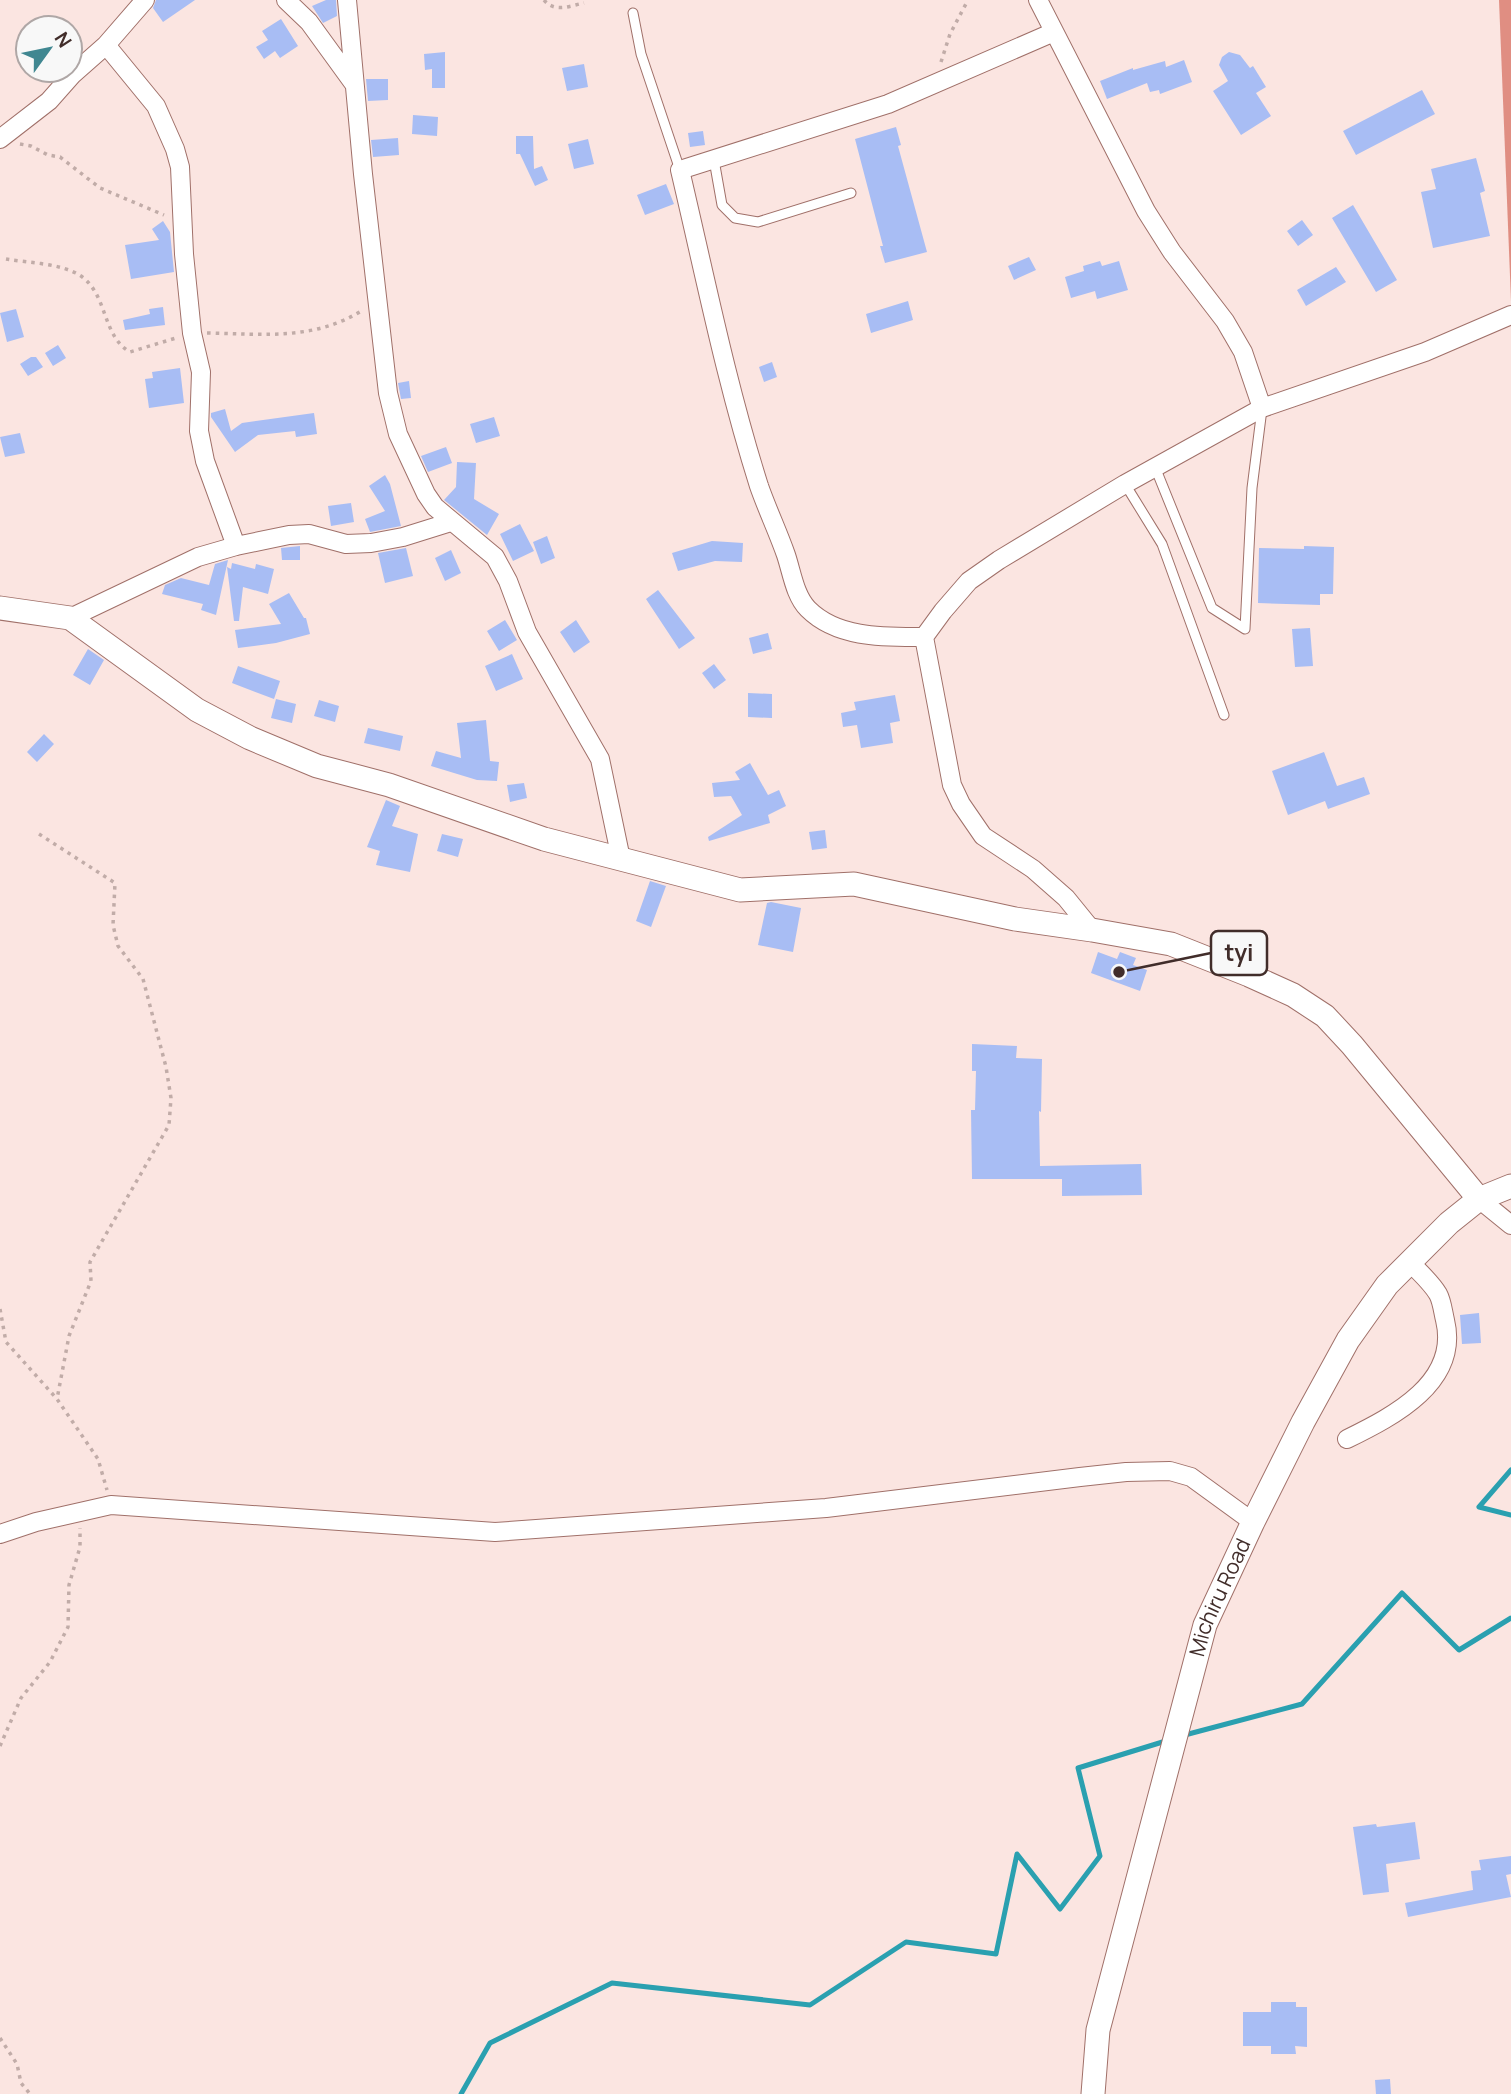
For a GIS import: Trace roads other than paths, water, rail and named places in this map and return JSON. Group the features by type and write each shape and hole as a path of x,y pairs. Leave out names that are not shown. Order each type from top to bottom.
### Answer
{"street":[{"path":"0,139 42,107 72,75 107,45 145,0"},
{"path":"286,0 309,22 355,86"},
{"path":"347,0 363,174 388,393 398,434 435,508 495,556 508,581 527,632 600,759 621,859"},
{"path":"1038,0 1146,211 1172,252 1225,321 1243,352 1262,408"},
{"path":"925,637 878,637 853,632 824,620 807,608 796,587 759,484 735,399 680,170 888,104 1054,32"},
{"path":"107,45 156,106 180,167 181,218 192,333 201,372 199,431 205,461 236,546"},
{"path":"1092,930 1066,898 1033,869 983,836 961,804 952,785 925,637 969,581 999,560 1125,484 1262,408 1425,352 1511,315"},
{"path":"69,618 198,557 236,546 299,534 346,544 371,543 403,537 450,522"},
{"path":"0,608 69,618 197,710 250,738 317,766 400,789 544,839 740,890 854,884 1015,919 1171,944 1293,995 1325,1016 1479,1199 1511,1225"},
{"name":"Michiru Road","path":"1093,2094 1098,2030 1205,1625 1253,1521 1348,1340 1387,1285 1449,1223 1479,1199 1511,1186"},
{"path":"1347,1439 1384,1421 1412,1401 1440,1370 1447,1350 1446,1326 1438,1294 1409,1261"},
{"path":"0,1534 36,1522 111,1505 495,1532 826,1508 1091,1475 1170,1471 1191,1477 1253,1521"}],"lane":[{"path":"634,13 641,54 680,170"},
{"path":"714,160 722,205 735,218 758,222 851,193"},
{"path":"1155,467 1212,608 1245,629 1252,488 1262,408"},
{"path":"1125,484 1162,544 1224,715"}],"waterway":[{"path":"1511,1470 1479,1507 1511,1515"},
{"path":"1181,1736 1302,1704 1402,1593 1459,1650 1511,1618"},
{"path":"461,2094 490,2043 612,1983 810,2005 906,1942 996,1954 1017,1854 1060,1909 1100,1856 1078,1768 1169,1740"}],"place":[{"name":"tyi","path":"1119,972"}]}
